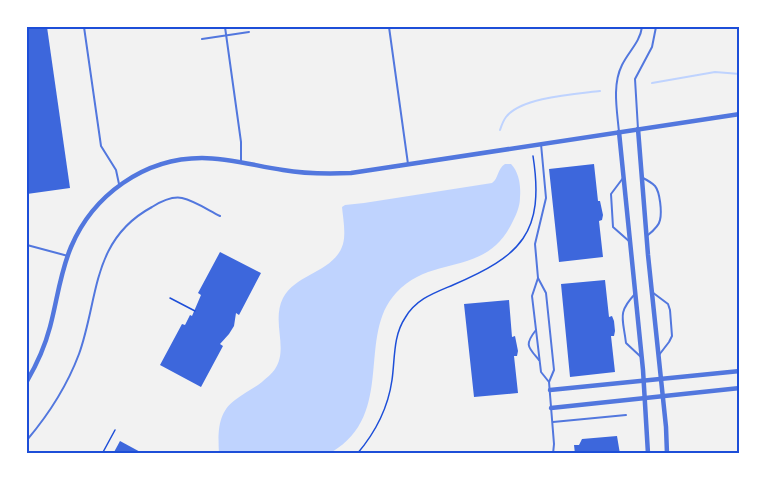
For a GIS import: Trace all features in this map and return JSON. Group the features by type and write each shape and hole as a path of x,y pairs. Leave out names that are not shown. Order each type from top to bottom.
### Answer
{"street":[{"path":"27,381 38,362 48,335 68,255 76,235 90,213 119,184 147,170 183,159 210,158 285,171 330,174 740,114"},
{"path":"638,129 646,237 663,396 666,454"},
{"path":"619,132 644,380 648,454"},
{"path":"550,390 740,371"},
{"path":"551,408 740,388"}],"lane":[{"path":"84,27 101,146 116,170 119,184"},
{"path":"225,27 241,142 241,162"},
{"path":"389,27 408,164"},
{"path":"619,132 616,94 618,75 622,64 640,37 642,27"},
{"path":"638,129 635,79 652,47 656,27"},
{"path":"202,39 249,32"},
{"path":"541,144 546,198 535,244 538,278 546,293 554,370 549,382 554,454"},
{"path":"642,177 655,186 658,192 660,214 657,227 646,237"},
{"path":"623,178 611,194 613,227 630,242"},
{"path":"27,440 57,400 68,380 86,334 102,263 121,232 137,216 151,207 176,198 187,200 220,216"},
{"path":"27,245 68,255"},
{"path":"538,278 532,296 541,372 549,382"},
{"path":"652,291 668,304 670,310 672,336 659,355"},
{"path":"635,294 624,306 622,312 626,343 641,357"},
{"path":"536,330 529,339 528,345 539,360"},
{"path":"553,422 626,415"}],"path":[{"path":"357,454 376,427 386,405 398,331 408,312 427,296 500,263 521,242 529,227 536,201 533,156"},
{"path":"170,298 195,310"},
{"path":"102,454 115,430"}],"water":[{"path":"505,164 511,164 514,167 520,184 519,204 512,223 501,240 488,252 473,259 426,273 410,281 396,293 384,311 378,331 370,396 363,417 351,436 332,452 326,454 219,454 220,424 225,411 235,400 271,374 279,361 281,344 279,316 283,298 297,283 324,267 339,253 344,235 342,207 492,183"}],"building":[{"path":"27,27 47,27 70,188 27,194"},
{"path":"594,164 598,201 600,201 603,215 602,220 599,221 603,257 559,262 549,169"},
{"path":"220,252 261,273 239,315 236,313 234,326 220,344 223,346 201,387 160,365 182,324 185,325 190,315 192,316 201,295 198,293"},
{"path":"605,280 609,317 612,316 614,321 614,336 611,336 615,372 570,377 561,284"},
{"path":"509,300 512,337 515,336 518,351 517,356 514,356 518,393 474,397 464,304"},
{"path":"617,436 620,454 575,454 574,445 579,445 582,439"},
{"path":"120,441 144,454 113,454"}],"waterway":[{"path":"652,83 715,72 740,74"},
{"path":"500,130 506,117 513,110 524,105 564,95 600,91"}]}
